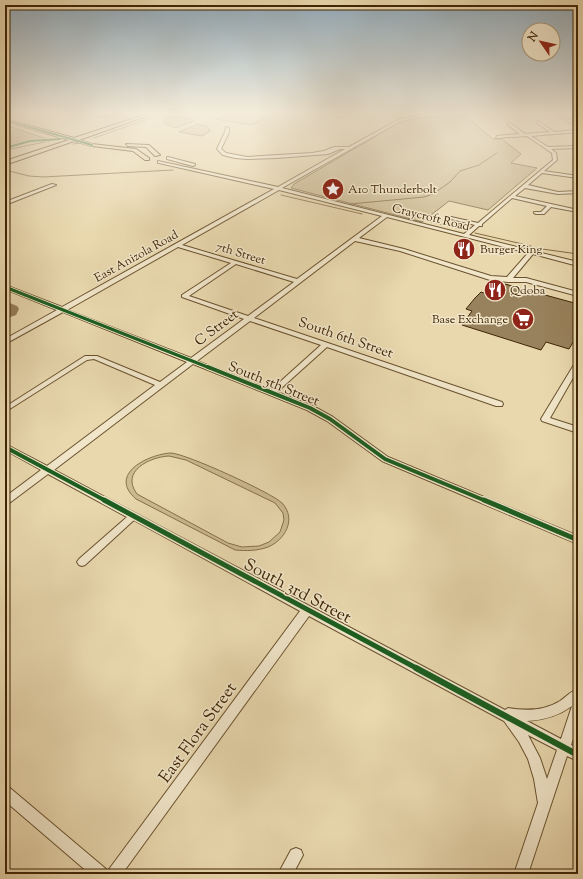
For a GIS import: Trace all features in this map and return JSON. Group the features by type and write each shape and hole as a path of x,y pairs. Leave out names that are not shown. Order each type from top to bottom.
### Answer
{"main road":[{"path":"5,159 23,153"},
{"path":"5,163 33,153"},
{"path":"139,153 149,159"}],"street":[{"path":"222,153 227,156 243,158 316,153"},
{"name":"East Anizola Road","path":"5,342 341,153"},
{"path":"465,236 480,225 541,172 556,158 554,153"},
{"path":"156,155 253,181 268,192 265,196"},
{"path":"159,162 248,183 280,184 291,181"},
{"path":"541,172 578,178"},
{"path":"291,181 288,187 294,193"},
{"name":"Craycroft Road","path":"258,184 578,264"},
{"path":"5,204 54,185"},
{"path":"524,186 555,195 578,192"},
{"path":"512,196 578,211"},
{"path":"536,213 542,213 550,205"},
{"name":"C Street","path":"5,502 385,216"},
{"path":"453,218 480,225"},
{"path":"356,238 402,250 470,273 494,279 526,280 578,294"},
{"name":"7th Street","path":"178,245 297,281"},
{"path":"508,280 531,253"},
{"name":"South 6th Street","path":"236,262 184,296 499,404"},
{"name":"South 5th Street","path":"5,287 310,408 330,419 392,463 578,540"},
{"path":"272,393 326,344"},
{"path":"7,406 85,358 95,357 161,385"},
{"path":"578,363 545,419 578,430"},
{"name":"South 3rd Street","path":"5,447 578,755"},
{"path":"82,562 132,516"},
{"name":"East Flora Street","path":"113,874 307,610"},
{"path":"501,713 525,716 544,715 562,707 578,694"},
{"path":"521,874 578,706"},
{"path":"501,713 523,736 532,752 539,771 545,804"},
{"path":"5,793 101,874"},
{"path":"285,874 296,855"}],"shaded area":[{"path":"347,153 520,153 521,154 511,163 537,168 488,210 449,201 422,222 291,188 294,184"},
{"path":"171,453 194,460 247,483 275,498 282,503 289,516 289,522 284,534 274,544 268,547 243,551 235,550 136,499 128,490 126,481 129,474 134,467 143,461 162,454","holes":["169,456 186,460 275,503 283,513 284,520 280,532 269,542 259,546 242,547 228,543 137,494 133,486 132,478 135,472 146,462"]}],"building":[{"name":"Base Exchange","path":"491,284 503,288 505,284 578,304 578,334 569,349 546,342 541,350 462,325 472,311 466,309 481,292 484,293"}],"waterway":[{"path":"350,204 424,197 433,194 450,182 460,171 479,165 497,153"},
{"path":"5,170 29,176 43,177 173,170"},
{"path":"281,195 362,214"},
{"path":"428,221 465,230"},
{"path":"475,233 531,246"},
{"path":"542,249 578,254"}],"taxiway":[{"path":"5,305 12,309 11,312 5,315"}],"cycle path":[{"path":"5,287 310,408 330,419 385,459 578,540"},
{"path":"5,447 578,755"}],"place":[{"name":"A10 Thunderbolt","path":"333,189"},
{"name":"Burger King","path":"464,249"},
{"name":"Qdoba","path":"495,290"},
{"name":"Base Exchange","path":"523,319"}]}
